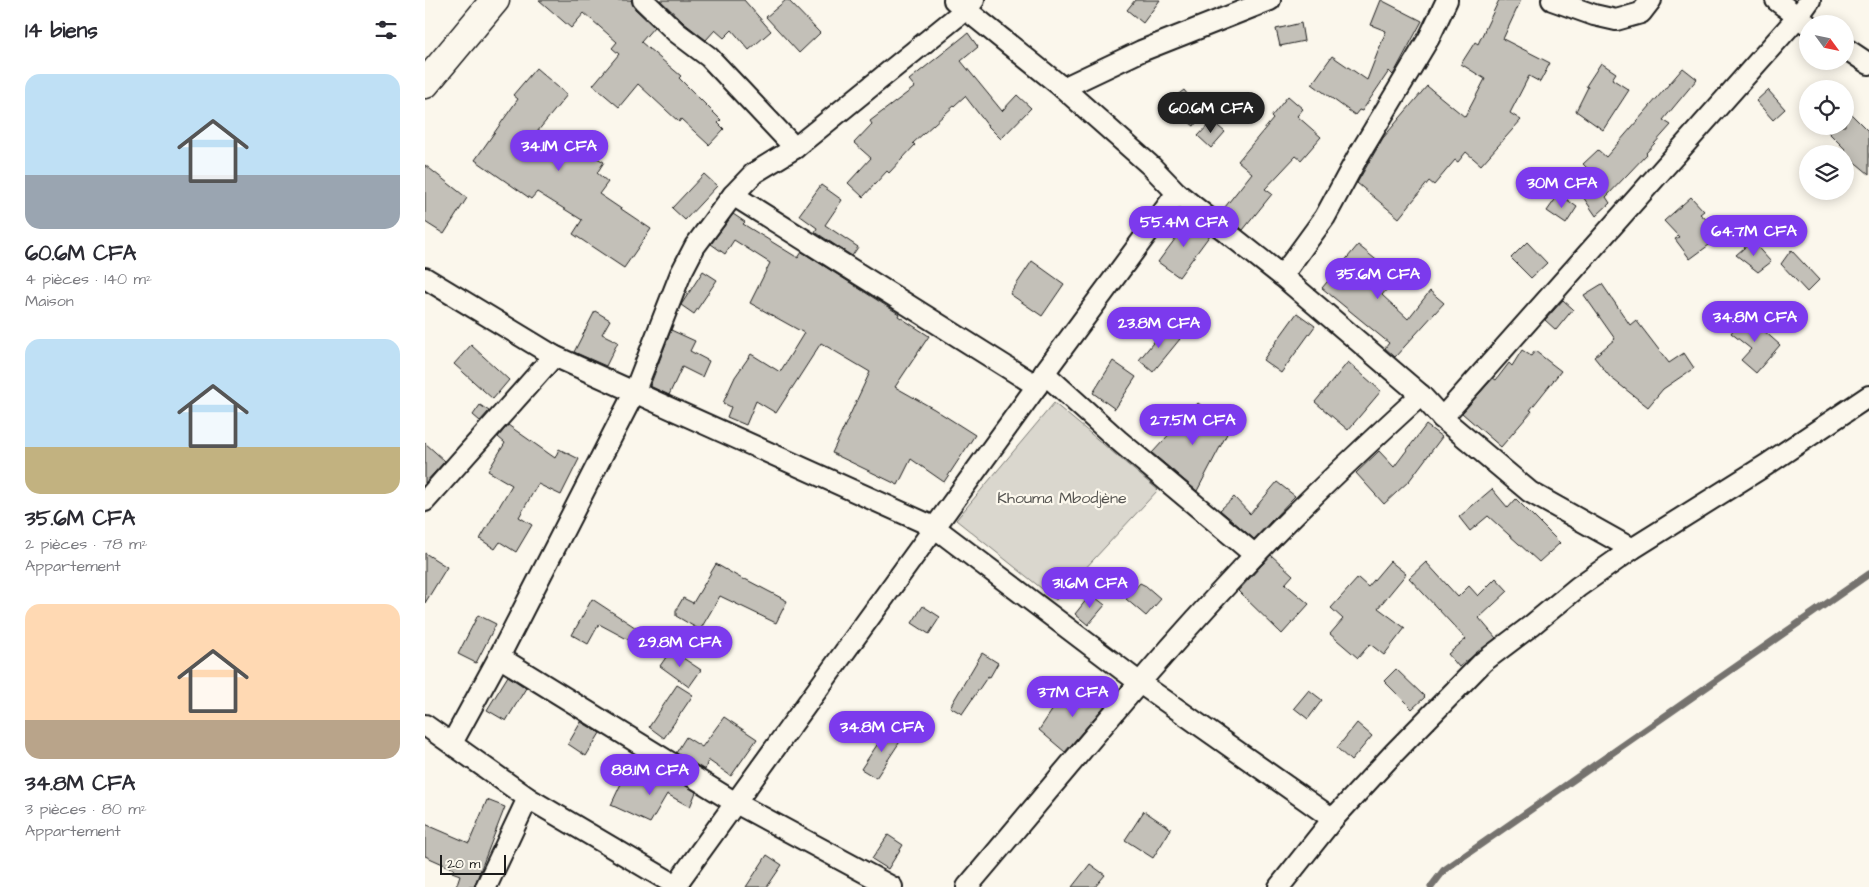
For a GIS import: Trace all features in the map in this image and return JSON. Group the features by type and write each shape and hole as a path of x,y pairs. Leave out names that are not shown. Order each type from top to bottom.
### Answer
{"main road":[{"path":"425,84 495,0"}],"street":[{"path":"643,0 676,32 709,57 795,148"},
{"path":"1063,88 1141,50 1270,0"},
{"path":"1282,276 1325,217 1357,158 1429,38 1447,0"},
{"path":"1553,0 1595,15 1616,20 1641,13 1651,0"},
{"path":"1775,0 1799,19"},
{"path":"1804,15 1810,0"},
{"path":"452,744 499,657 634,393 681,273 691,252 710,224 733,195 754,173 795,148 965,3 1151,166 1177,194 1282,276 1421,395 1442,418 1530,492 1632,549"},
{"path":"1442,418 1799,24"},
{"path":"1854,54 1869,64"},
{"path":"425,726 528,798 677,886 735,802 933,527 1177,194"},
{"path":"733,195 1041,380 1119,440 1255,555"},
{"path":"425,278 554,356 933,527 1140,684 1333,819"},
{"path":"425,501 554,356"},
{"path":"967,887 1140,684 1255,555 1327,482 1421,395"},
{"path":"1279,887 1333,819 1393,754 1483,662 1532,625 1578,586 1869,396"},
{"path":"499,657 735,802 892,887"},
{"path":"486,887 528,798"}],"green space":[{"name":"Khouma Mbodjène","path":"1054,403 1158,490 1056,600 956,520"}],"building":[{"path":"539,0 631,0 635,9 654,27 641,42 681,76 679,78 721,120 718,123 724,129 709,145 681,119 679,122 638,84 619,107 593,85 619,54 612,48 617,42 584,13 571,28"},
{"path":"660,0 744,0 771,31 749,50 732,30 724,38 715,30 706,40 684,23"},
{"path":"786,0 820,33 799,53 766,17"},
{"path":"1135,0 1160,0 1143,23 1127,10"},
{"path":"1381,0 1422,21 1393,75 1389,71 1362,111 1359,110 1355,115 1312,84 1332,56 1367,80 1386,31 1371,25"},
{"path":"1499,0 1521,0 1503,39 1550,63 1540,82 1529,76 1510,113 1521,120 1481,165 1466,152 1458,162 1455,160 1434,185 1429,181 1399,218 1357,183 1383,138 1427,86 1465,117 1485,79 1461,64 1475,42 1478,44"},
{"path":"1301,23 1304,41 1280,46 1276,29"},
{"path":"968,33 978,47 961,61 1002,111 1017,95 1031,108 1001,139 988,126 965,96 913,143 915,145 863,197 848,183 871,158 854,143 872,124 870,121 915,87 909,80"},
{"path":"1601,63 1616,73 1612,79 1629,90 1603,130 1576,111 1588,87 1586,86"},
{"path":"536,68 567,95 537,132 555,145 575,155 581,149 604,162 597,173 608,182 599,194 651,229 624,268 573,234 582,220 537,192 531,199 475,160 518,99 513,95"},
{"path":"1683,68 1697,79 1663,120 1671,125 1647,154 1606,197 1610,203 1596,216 1579,191 1597,178 1583,164 1598,150 1606,157"},
{"path":"1184,90 1202,113 1194,126 1176,112 1168,102"},
{"path":"1768,90 1785,109 1773,120 1756,101"},
{"path":"1288,96 1303,109 1297,116 1321,137 1301,160 1296,156 1265,189 1272,194 1243,230 1221,212 1252,173 1238,161 1273,119 1271,117"},
{"path":"1854,117 1869,132 1869,174 1854,162 1854,145 1841,145 1831,135 1854,135"},
{"path":"1212,121 1225,132 1211,148 1198,136"},
{"path":"425,165 467,198 444,234 425,222"},
{"path":"704,174 717,186 685,220 672,208"},
{"path":"821,185 842,200 825,225 858,247 852,256 815,232 817,228 799,215"},
{"path":"1559,194 1577,207 1566,224 1547,211"},
{"path":"1691,197 1704,211 1700,214 1724,234 1690,259 1675,239 1679,237 1664,221"},
{"path":"733,214 745,222 743,224 798,258 802,252 899,314 898,316 929,336 895,387 975,435 944,482 911,459 898,485 832,453 870,372 821,343 776,413 756,401 746,425 727,417 731,407 723,403 735,377 751,354 780,372 804,333 750,303 770,263 734,240 725,254 711,244"},
{"path":"1190,219 1210,235 1179,277 1158,262"},
{"path":"1752,241 1771,262 1758,272 1736,255"},
{"path":"1527,242 1547,263 1531,278 1511,258"},
{"path":"1358,245 1397,277 1382,295 1408,319 1430,291 1444,303 1395,357 1385,348 1389,343 1322,288"},
{"path":"1791,250 1819,280 1807,292 1781,264"},
{"path":"1032,261 1064,284 1042,316 1010,294"},
{"path":"703,271 717,280 694,314 681,305"},
{"path":"1602,284 1630,325 1636,320 1669,363 1684,353 1694,368 1663,389 1648,407 1610,377 1594,357 1615,339 1584,295"},
{"path":"1563,300 1573,309 1556,330 1545,320"},
{"path":"595,311 610,320 602,334 618,342 606,366 574,352"},
{"path":"1297,313 1315,326 1281,373 1263,360"},
{"path":"1745,314 1780,345 1756,373 1741,360 1751,349 1731,333"},
{"path":"1166,327 1180,339 1153,372 1139,360"},
{"path":"671,330 695,341 690,351 709,361 702,377 682,367 669,395 650,386"},
{"path":"471,345 509,380 493,399 454,364"},
{"path":"1522,350 1531,356 1535,351 1561,371 1530,410 1532,411 1501,447 1462,413 1493,378 1496,380 1509,363 1512,366"},
{"path":"1113,361 1136,377 1115,409 1093,393"},
{"path":"1348,362 1381,391 1348,430 1315,402"},
{"path":"1198,403 1230,428 1197,491 1152,453"},
{"path":"480,405 489,411 480,421 473,415"},
{"path":"508,425 555,458 559,449 579,459 561,495 538,484 519,517 532,525 516,552 500,542 495,549 480,539 512,485 488,471 505,443 498,437"},
{"path":"1426,425 1442,437 1409,481 1384,504 1356,473 1379,451 1394,467"},
{"path":"425,443 445,461 425,483"},
{"path":"1277,482 1295,496 1254,539 1220,510 1234,497 1250,514"},
{"path":"1492,489 1508,508 1516,499 1560,543 1539,562 1488,516 1470,531 1459,517"},
{"path":"425,553 447,567 425,603"},
{"path":"1271,555 1293,575 1285,584 1309,604 1282,634 1238,591"},
{"path":"1390,561 1406,574 1378,608 1405,628 1384,655 1370,644 1358,658 1330,634 1343,619 1331,608 1358,578 1368,587"},
{"path":"1426,562 1458,597 1469,586 1478,596 1496,578 1508,591 1479,618 1496,638 1459,667 1448,654 1466,639 1409,578"},
{"path":"716,564 787,601 776,623 720,596 700,630 676,616 676,610 683,598 693,603"},
{"path":"1140,583 1161,599 1146,616 1126,599"},
{"path":"1091,594 1105,605 1088,625 1075,614"},
{"path":"592,599 647,635 640,646 599,624 588,644 572,635"},
{"path":"923,606 940,617 929,634 912,623"},
{"path":"478,615 496,624 476,663 458,654"},
{"path":"671,650 701,670 689,687 660,666"},
{"path":"982,653 998,663 990,677 988,676 962,714 950,707"},
{"path":"1396,669 1425,697 1412,709 1384,681"},
{"path":"508,676 526,688 506,721 487,710"},
{"path":"1089,684 1109,701 1065,752 1039,730 1059,700 1073,708"},
{"path":"677,685 693,695 664,738 649,727"},
{"path":"1309,690 1322,700 1308,719 1294,708"},
{"path":"724,717 757,739 731,776 708,760 705,770 676,753 686,737 702,747"},
{"path":"581,722 600,733 586,756 568,744"},
{"path":"1357,723 1372,736 1351,761 1337,748"},
{"path":"889,727 903,737 876,778 861,769"},
{"path":"663,772 696,792 690,807 667,794 650,823 611,805 626,773 655,786"},
{"path":"487,800 505,807 474,887 456,887 460,875 452,872 454,869 425,856 425,824 469,843"},
{"path":"1144,811 1171,829 1153,858 1125,840"},
{"path":"888,835 903,845 888,869 872,859"},
{"path":"767,855 782,865 767,887 746,887"},
{"path":"1090,864 1105,875 1095,887 1072,887"}],"waterway":[{"path":"1431,887 1444,870 1869,574"}]}
